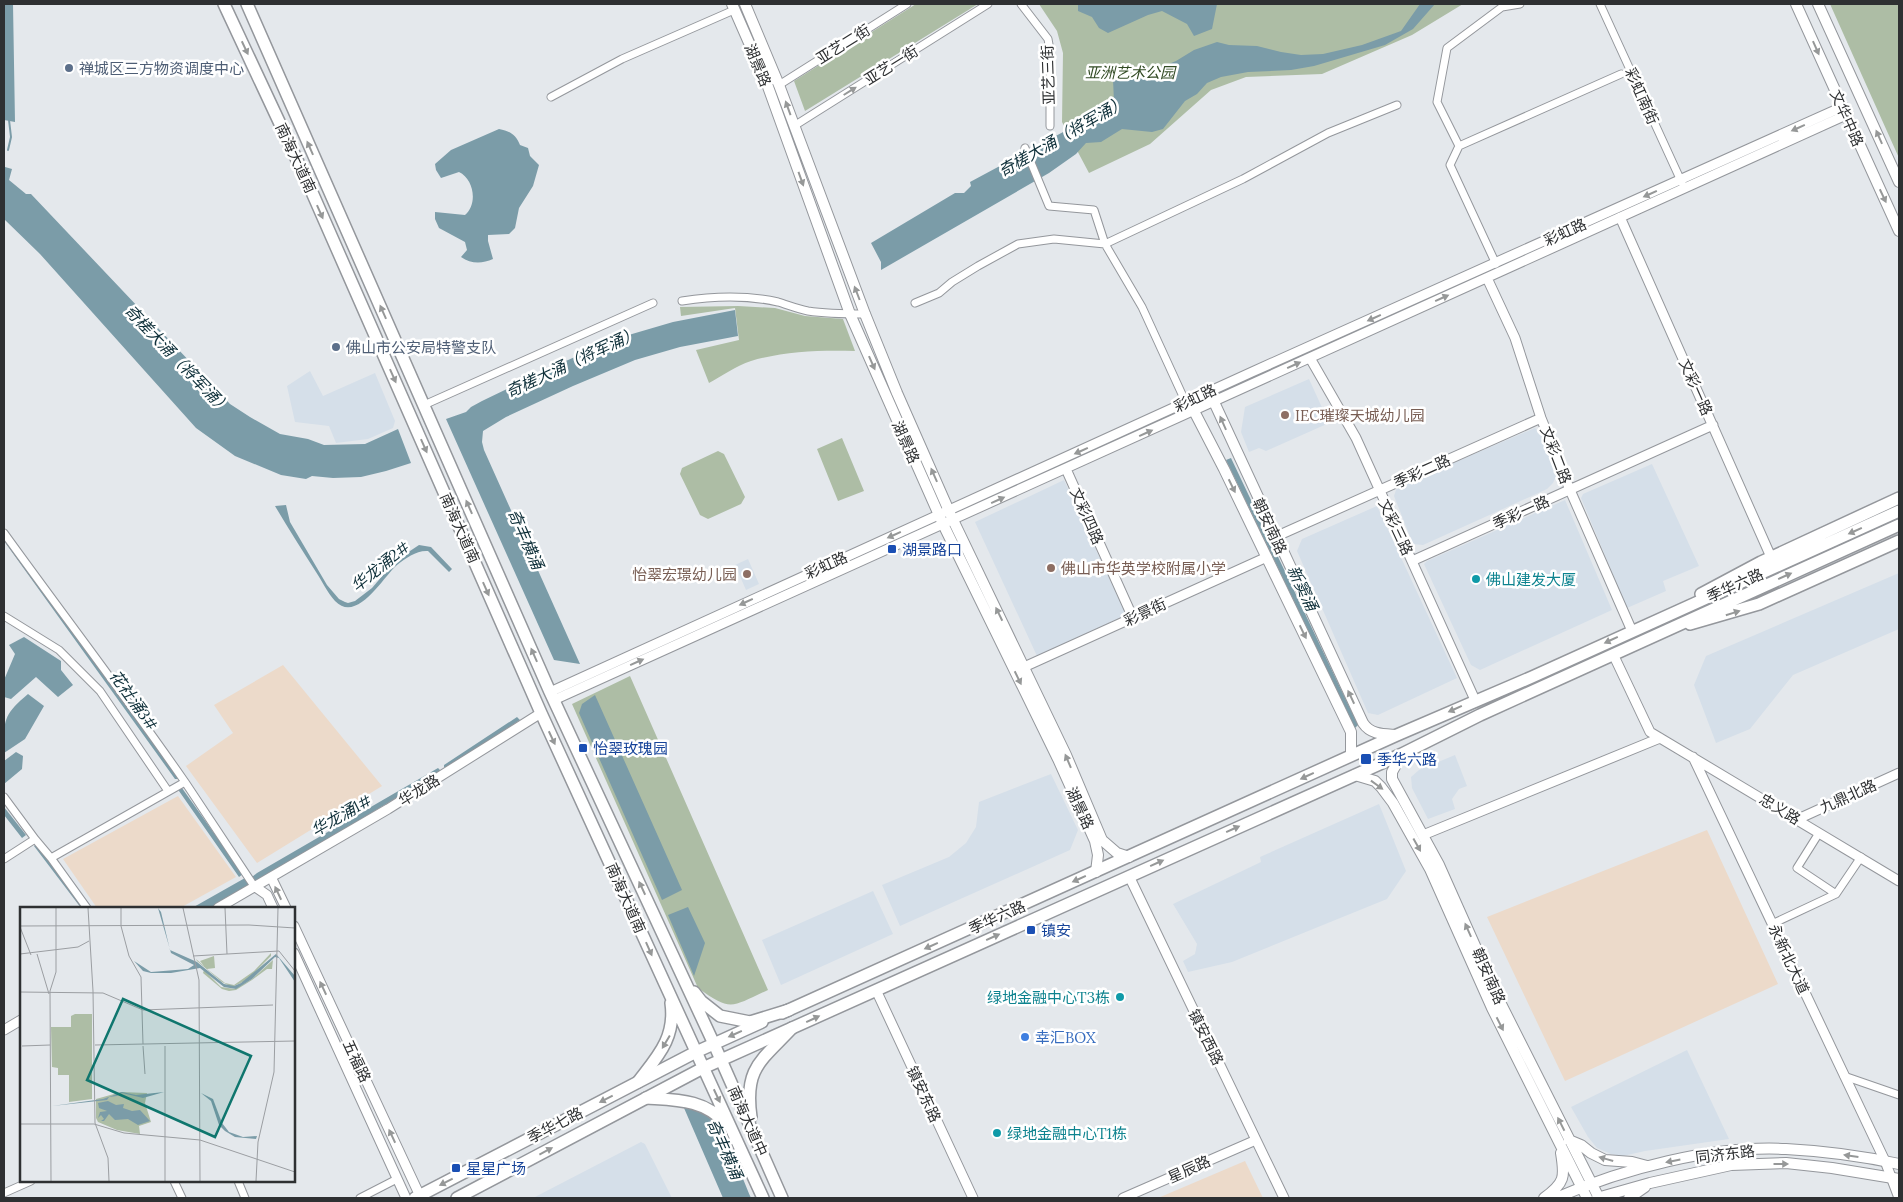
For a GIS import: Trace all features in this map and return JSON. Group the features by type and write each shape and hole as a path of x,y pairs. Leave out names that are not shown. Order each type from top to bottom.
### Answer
{"main road":[{"name":"南海大道南","path":"224,4 311,190 540,713 696,1052"},
{"name":"南海大道南","path":"247,4 552,696 714,1044"},
{"name":"湖景路","path":"745,4 779,84 865,314 897,393 951,515 1066,755 1102,840 1117,853 1129,856"},
{"name":"文华中路","path":"1796,4 1899,231"},
{"name":"文华中路","path":"1818,4 1899,182"},
{"name":"湖景路","path":"733,7 767,84 850,314 941,520 1058,759 1095,841 1098,855 1096,872"},
{"name":"朝安南路","path":"1214,402 1275,537 1364,724"},
{"name":"朝安南路","path":"1194,411 1267,556 1349,728 1351,755"},
{"path":"1224,469 1225,455 1230,453 1239,458"},
{"path":"1663,618 1726,579 1899,498"},
{"name":"季华六路","path":"696,1052 1397,734 1532,677 1899,511"},
{"name":"季华六路","path":"720,1060 1402,754 1480,715 1612,654 1899,525"},
{"path":"1669,628 1708,620 1759,604 1899,541"},
{"path":"1349,728 1353,734 1360,735 1364,732 1364,724"},
{"path":"1364,724 1367,730 1378,733 1397,734"},
{"name":"朝安南路","path":"1402,754 1392,772 1392,779 1440,865 1564,1142"},
{"name":"朝安南路","path":"1355,775 1375,781 1393,803 1430,870 1492,1008 1586,1185 1598,1198"},
{"path":"684,978 701,1001 720,1016 750,1022 788,1010"},
{"path":"638,1082 657,1057 670,1034 672,1013 670,994"},
{"path":"752,1129 748,1101 750,1081 755,1069 792,1028"},
{"name":"南海大道中","path":"714,1044 782,1198"},
{"name":"季华七路","path":"417,1197 696,1052"},
{"name":"南海大道中","path":"696,1052 763,1198"},
{"name":"季华七路","path":"457,1198 720,1060"},
{"path":"646,1098 692,1102 709,1109 720,1117 735,1135"},
{"path":"1544,1198 1562,1182 1564,1173 1564,1142 1605,1160 1632,1162 1648,1166"},
{"name":"同济东路","path":"1556,1198 1586,1185 1648,1166 1728,1151 1784,1149 1831,1153 1899,1164"},
{"name":"同济东路","path":"1598,1198 1650,1183 1731,1165 1786,1163 1832,1168 1896,1179"},
{"path":"1630,1198 1650,1183"},
{"name":"朝安南路","path":"1586,1185 1587,1198"}],"street":[{"name":"亚艺二街","path":"779,84 907,4"},
{"name":"亚艺一街","path":"794,126 988,4"},
{"name":"亚艺三街","path":"1021,4 1048,39 1050,50 1050,126"},
{"path":"1458,146 1437,102 1447,48 1502,7 1520,4"},
{"name":"彩虹南街","path":"1600,4 1682,184"},
{"path":"551,97 622,59 733,7"},
{"path":"1496,264 1450,165 1458,146 1621,74"},
{"path":"915,303 940,293 965,274 1018,244 1054,239 1105,244 1243,179 1328,133 1397,105"},
{"name":"彩虹路","path":"552,696 795,580 941,520 1190,402 1496,264 1682,184 1844,111"},
{"path":"1026,150 1049,206 1094,210 1105,244 1142,307 1194,411"},
{"name":"彩虹路","path":"951,515 1066,469 1214,402 1620,217 1682,184"},
{"name":"文彩一路","path":"1620,217 1771,557"},
{"name":"文彩二路","path":"1487,278 1515,338 1542,418 1570,490 1632,631"},
{"path":"682,302 703,298 744,298 777,302 806,310 865,314"},
{"path":"424,405 653,304"},
{"name":"文彩三路","path":"1310,358 1356,438 1475,700"},
{"path":"1190,402 1214,402"},
{"name":"季彩二路","path":"1275,537 1542,418"},
{"name":"季彩一路","path":"1412,561 1713,425"},
{"name":"文彩四路","path":"1066,469 1133,618"},
{"path":"4,533 72,628 134,709 181,784 254,886 267,895 273,907"},
{"name":"彩景街","path":"1024,668 1267,556"},
{"path":"4,616 59,650 100,691 168,791"},
{"name":"忠义路","path":"1612,654 1650,732 1899,881"},
{"name":"华龙路","path":"220,907 388,809 540,713"},
{"path":"1423,835 1660,738"},
{"name":"永新北大道","path":"1692,757 1885,1161 1896,1179 1899,1198"},
{"name":"九鼎北路","path":"1798,819 1899,773"},
{"path":"51,858 181,784"},
{"path":"4,797 86,907"},
{"path":"1819,833 1797,868 1836,894"},
{"path":"4,859 36,839"},
{"path":"1772,924 1836,894 1861,857"},
{"name":"镇安西路","path":"1129,876 1284,1198"},
{"path":"271,877 286,907"},
{"name":"五福路","path":"295,928 417,1197"},
{"name":"五福路","path":"295,955 406,1198"},
{"name":"镇安东路","path":"876,990 973,1198"},
{"path":"4,1030 20,1021"},
{"path":"1844,1076 1899,1095"},
{"name":"星辰路","path":"1123,1198 1256,1140"},
{"path":"360,1198 397,1179"},
{"path":"4,1193 29,1182"},
{"path":"174,1182 182,1198"},
{"path":"238,1182 245,1198"}],"shaded area":[{"path":"310,371 323,396 375,373 395,421 393,428 368,439 336,443 329,426 295,422 287,386"},
{"name":"IEC璀璨天城幼儿园","path":"1309,379 1329,423 1266,451 1259,448 1249,452 1241,432 1245,407"},
{"path":"1535,428 1544,438 1557,474 1553,483 1547,489 1423,545 1413,544 1394,496 1397,487"},
{"path":"1652,464 1699,566 1663,581 1666,591 1627,608 1581,498 1583,494"},
{"name":"佛山市华英学校附属小学","path":"1064,480 1126,615 1037,656 975,522"},
{"path":"1565,500 1612,610 1480,670 1471,665 1424,564"},
{"path":"1377,506 1457,678 1378,715 1368,713 1297,551 1302,539"},
{"name":"怡翠宏璟幼儿园","path":"748,559 759,584 746,590 735,565"},
{"path":"1899,573 1899,629 1793,675 1750,729 1716,743 1694,685 1706,656"},
{"path":"283,665 382,786 257,863 186,766 233,733 214,705"},
{"path":"1455,755 1467,786 1459,789 1452,799 1455,809 1428,819 1412,788 1411,777 1419,770"},
{"path":"1051,774 1078,830 1070,850 900,926 882,885 949,857 966,843 976,827 979,802"},
{"path":"178,796 236,877 182,907 96,907 63,859"},
{"path":"1379,804 1406,871 1387,899 1232,962 1188,972 1183,961 1195,954 1197,944 1173,904 1261,862 1260,857"},
{"path":"1707,830 1778,984 1565,1081 1487,917"},
{"path":"873,891 893,934 781,985 762,940"},
{"path":"1687,1050 1729,1139 1623,1156 1611,1154 1597,1148 1588,1137 1571,1107"},
{"path":"641,1142 645,1144 672,1198 533,1198"},
{"path":"1245,1161 1263,1198 1158,1198"}],"green space":[{"path":"916,4 978,4 805,111 794,81"},
{"name":"亚洲艺术公园","path":"1039,4 1463,4 1412,35 1322,74 1246,77 1211,90 1150,144 1089,173 1062,122 1063,53 1057,31"},
{"path":"1830,4 1899,4 1899,158"},
{"path":"738,306 775,308 805,316 843,319 855,351 803,352 776,355 751,361 709,383 696,350 739,340 735,308 681,316 680,307"},
{"path":"842,438 864,491 838,501 817,449"},
{"path":"718,451 724,454 745,497 741,504 708,519 700,515 680,474 682,468"},
{"path":"630,676 768,990 739,1003 726,1004 698,988 572,704"}],"water":[{"path":"4,4 13,4 15,122 4,120"},
{"path":"1078,4 1217,4 1212,29 1194,36 1187,24 1162,11 1148,15 1108,33 1099,28 1092,17 1078,11"},
{"name":"奇槎大涌（将军涌）","path":"1420,4 1435,4 1413,29 1385,45 1314,66 1291,70 1248,72 1221,77 1207,83 1197,94 1185,101 1163,129 1152,132 1122,129 1101,142 1086,143 1076,154 1049,173 881,270 881,262 871,243 955,193 964,193 971,186 970,182 1065,131 1105,113 1114,102 1113,79 1120,76 1137,77 1176,61 1194,50 1217,42 1229,45 1257,46 1301,55 1323,54 1362,45 1401,31"},
{"path":"499,129 512,134 520,145 528,148 530,156 539,165 533,186 519,208 515,228 509,234 488,235 493,259 485,262 473,262 461,257 467,250 465,242 439,228 435,219 435,212 465,215 472,205 471,186 464,175 459,172 441,178 435,164 451,150"},
{"name":"奇槎大涌（将军涌）","path":"5,167 12,169 9,180 26,194 31,194 230,404 280,434 308,439 324,445 365,444 398,429 411,463 361,477 333,478 312,476 306,479 281,475 235,456 196,428 40,254 4,219"},
{"name":"奇槎大涌（将军涌）","path":"735,310 738,336 680,347 635,360 506,417 483,431 482,442 484,450 580,664 554,660 446,419 466,412 482,401 615,339 673,322"},
{"path":"1231,458 1358,725 1355,728 1226,460"},
{"path":"286,505 290,522 327,585 339,599 345,602 355,601 372,588 395,561 419,545 431,547 452,569 449,572 428,551 416,553 397,565 361,603 352,607 343,607 330,594 275,506"},
{"path":"4,536 180,779 175,779 4,541"},
{"path":"24,637 61,661 61,670 73,685 58,697 36,677 11,699 4,697 4,680 15,654 9,645"},
{"path":"28,694 44,706 25,739 4,753 6,720 13,708"},
{"path":"595,695 682,890 662,900 579,713 582,704"},
{"path":"517,717 520,720 447,768 444,767 444,765"},
{"path":"16,752 23,756 22,769 4,784 4,761"},
{"path":"438,768 441,771 268,875 254,881 252,877 257,873"},
{"path":"182,788 243,874 239,877 179,791 178,789"},
{"path":"4,807 26,835 22,838 4,815"},
{"path":"37,844 83,907 80,907 34,846"},
{"path":"245,878 249,884 212,907 194,907"},
{"path":"688,907 705,943 694,976 668,915"},
{"name":"奇丰横涌","path":"684,1108 703,1113 718,1128 725,1139 751,1198 723,1198"}],"waterway":[{"path":"8,150 11,137 9,120"}],"place":[{"name":"禅城区三方物资调度中心","path":"69,68"},
{"name":"佛山市公安局特警支队","path":"336,347"},
{"name":"IEC璀璨天城幼儿园","path":"1285,415"},
{"name":"湖景路口","path":"892,549"},
{"name":"佛山市华英学校附属小学","path":"1051,568"},
{"name":"怡翠宏璟幼儿园","path":"747,574"},
{"name":"佛山建发大厦","path":"1476,579"},
{"name":"怡翠玫瑰园","path":"583,748"},
{"name":"季华六路","path":"1366,759"},
{"name":"镇安","path":"1031,930"},
{"name":"绿地金融中心T3栋","path":"1120,997"},
{"name":"幸汇BOX","path":"1025,1037"},
{"name":"绿地金融中心T1栋","path":"997,1133"},
{"name":"星星广场","path":"456,1168"}],"water label":[{"name":"华龙涌2#","path":"380,566"},
{"name":"新窦涌","path":"1303,588"},
{"name":"花社涌3#","path":"134,700"},
{"name":"华龙涌1#","path":"341,815"}]}
